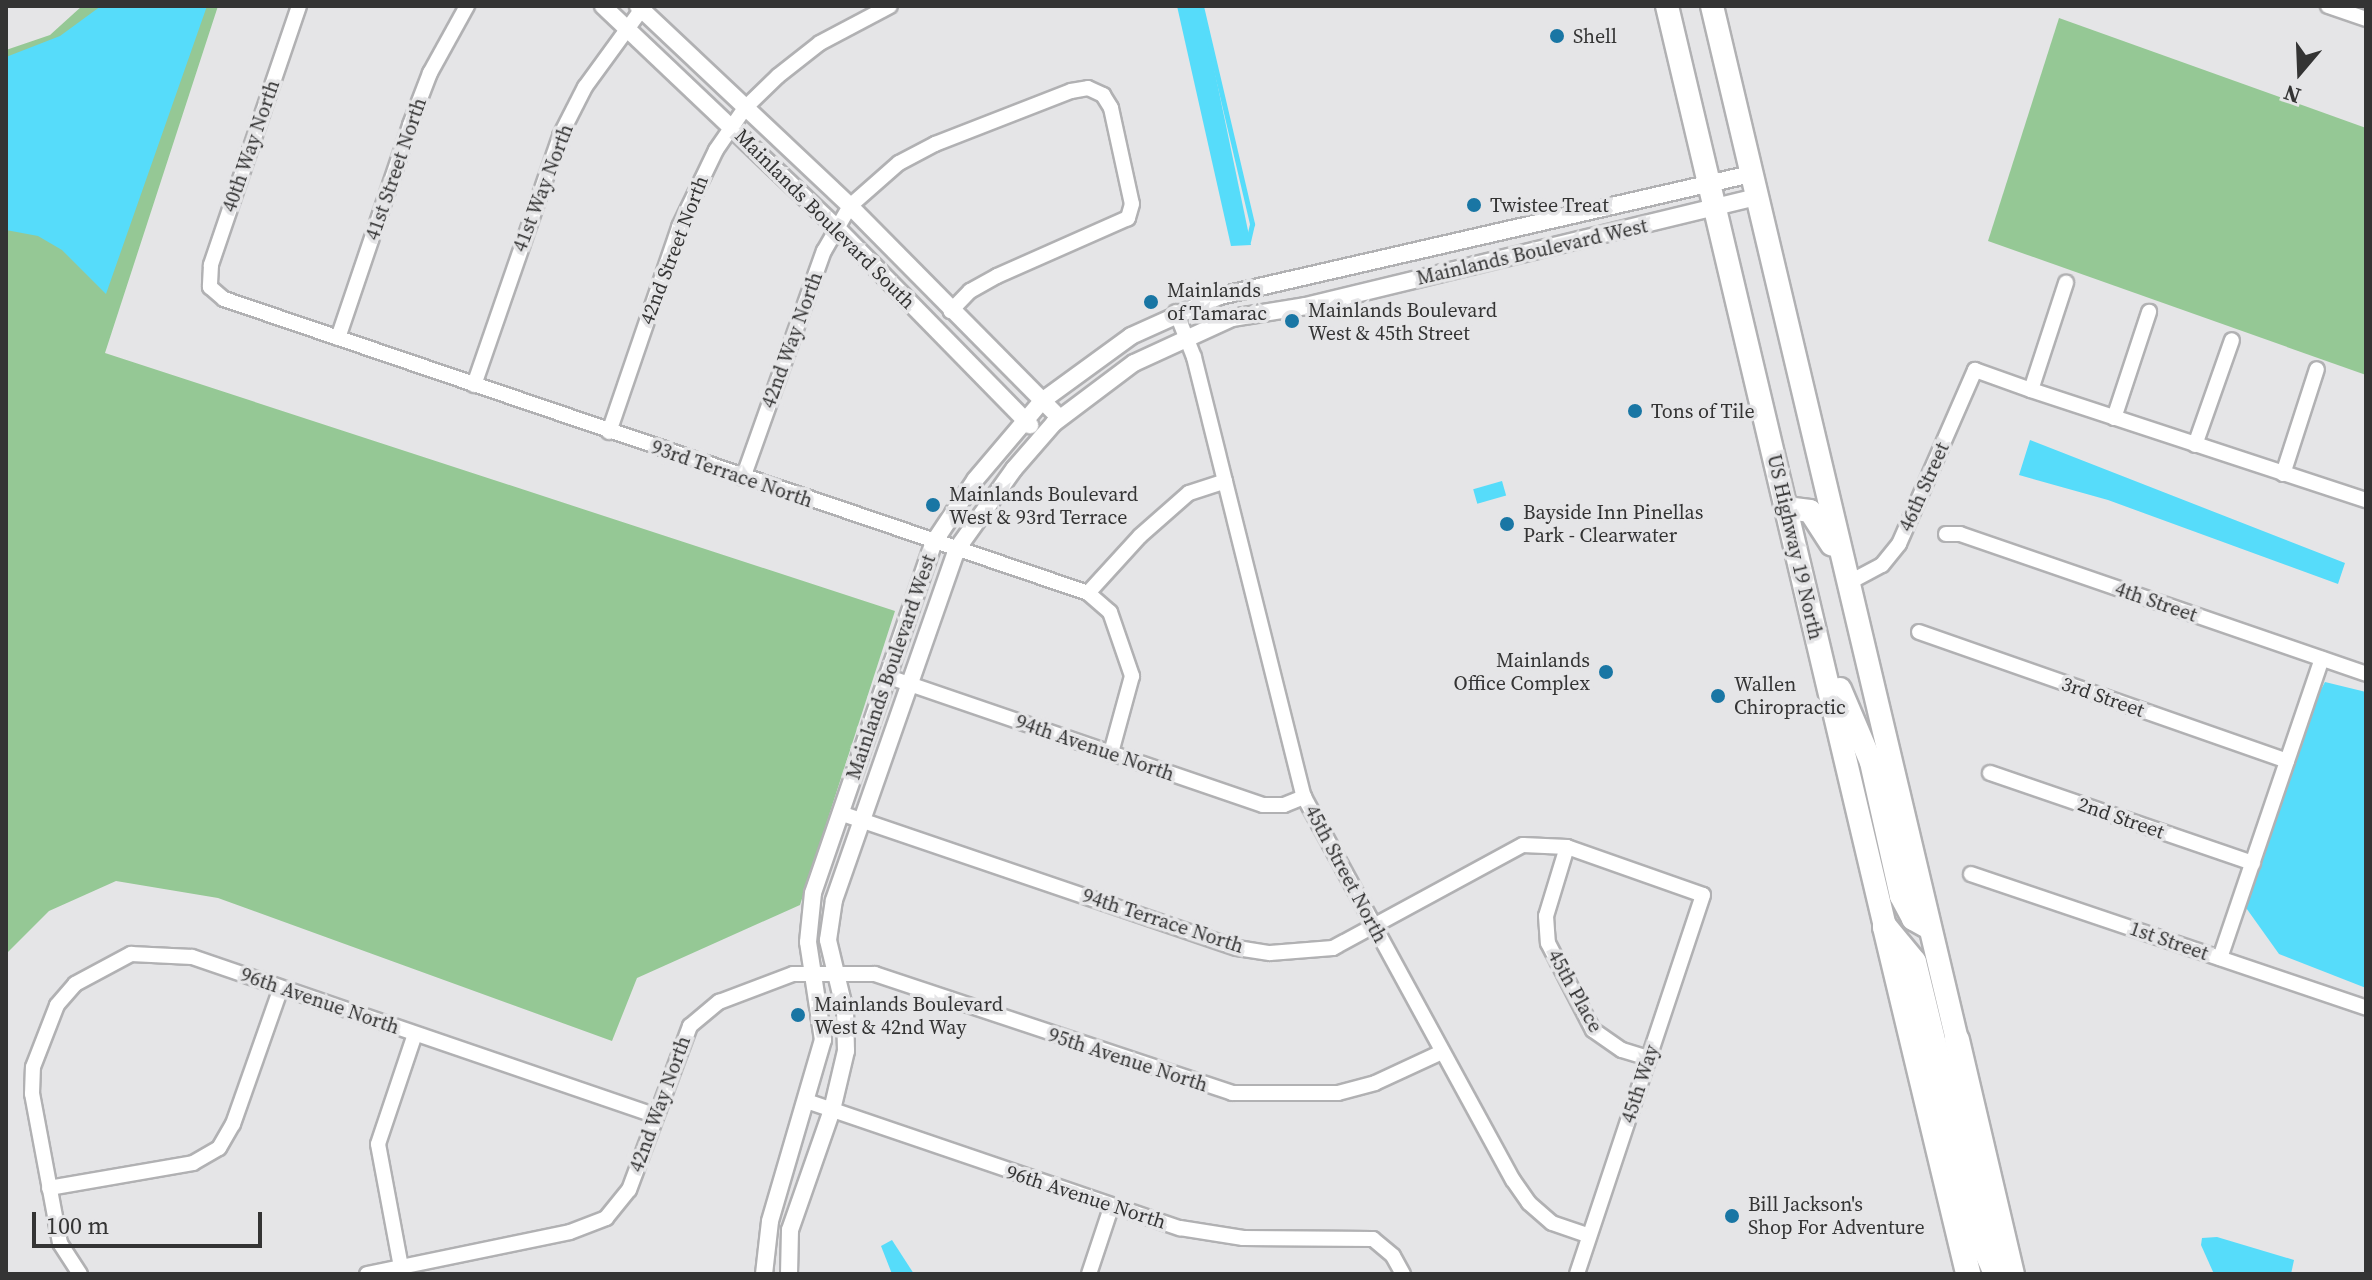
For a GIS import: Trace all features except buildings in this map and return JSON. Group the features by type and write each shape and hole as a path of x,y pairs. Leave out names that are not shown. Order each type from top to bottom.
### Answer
{"highway":[{"name":"US Highway 19 North","path":"1667,6 1965,1274"},
{"path":"1712,6 2012,1274"},
{"path":"1786,508 1810,511 1846,575"},
{"path":"1816,633 1871,762 1901,896 1913,919 1929,928"},
{"path":"1885,927 1914,962 1982,1242 1996,1274"}],"street":[{"name":"40th Way North","path":"210,287 211,265 299,6"},
{"name":"41st Street North","path":"338,338 420,99 467,6"},
{"name":"Mainlands Boulevard South","path":"603,6 835,226 1042,437"},
{"name":"42nd Street North","path":"609,432 690,200 732,127 745,108 820,43 890,6"},
{"path":"2328,6 2366,19"},
{"name":"Mainlands Boulevard South","path":"641,7 850,206 1060,418"},
{"name":"41st Way North","path":"474,385 560,136 585,87 641,7"},
{"name":"42nd Way North","path":"743,478 835,226 850,206 899,163 935,144 1071,91 1088,88 1103,95 1111,108 1132,204 1128,218 1116,227 997,276 970,291 951,311"},
{"name":"Mainlands Boulevard West","path":"764,1274 770,1221 809,1102 823,1040 808,917 840,813 934,542 975,480 1042,401 1131,336 1176,312 1220,296 1708,181 1751,174"},
{"name":"Mainlands Boulevard West","path":"789,1274 790,1230 832,1110 846,1051 829,919 957,549 1042,437 1060,418 1134,363 1232,318 1306,306 1757,197"},
{"path":"2066,283 2031,390 2366,500"},
{"name":"93rd Terrace North","path":"210,287 224,299 1088,593"},
{"name":"45th Street North","path":"1176,312 1187,338 1225,481 1304,797 1442,1052 1529,1203 1552,1223 1589,1236"},
{"path":"2114,418 2149,312"},
{"path":"2195,445 2232,340"},
{"path":"2283,474 2317,369"},
{"name":"46th Street","path":"1846,575 1882,565 1899,544 1975,370 2031,390"},
{"path":"1111,753 1132,676 1110,612 1088,593 1140,536 1189,493 1225,481"},
{"name":"4th Street","path":"1946,534 1960,534 2366,674"},
{"name":"3rd Street","path":"1919,632 2287,761"},
{"path":"2220,958 2322,659"},
{"name":"94th Avenue North","path":"886,676 1263,805 1284,805 1304,797"},
{"name":"2nd Street","path":"1990,773 2253,863"},
{"name":"94th Terrace North","path":"840,813 1237,948 1302,953 1333,948 1523,845 1567,847 1703,895"},
{"name":"45th Place","path":"1567,847 1546,916 1548,943 1593,1030 1622,1050 1648,1058"},
{"name":"1st Street","path":"1971,874 2366,1008"},
{"name":"45th Way","path":"1577,1274 1703,895"},
{"name":"96th Avenue North","path":"49,1188 32,1094 33,1067 57,1005 75,984 131,954 192,957 656,1116"},
{"name":"42nd Way North","path":"401,1267 570,1232 606,1218 629,1190 690,1026 702,1013 793,974 815,972"},
{"name":"95th Avenue North","path":"815,972 875,974 1232,1093 1338,1093 1375,1083 1442,1052"},
{"path":"80,1274 60,1243 49,1188 193,1163 219,1148 233,1124 281,988"},
{"path":"367,1274 401,1267 378,1144 415,1034"},
{"name":"96th Avenue North","path":"809,1102 1111,1208 1243,1238 1373,1239 1393,1256 1403,1274"},
{"path":"1089,1274 1111,1208"}],"green space":[{"path":"82,6 218,6 105,353 895,611 800,905 637,978 612,1041 218,898 116,881 49,911 6,954 6,50 50,35"},
{"path":"2059,18 2366,128 2366,375 1988,241"}],"water":[{"path":"101,6 207,6 106,294 62,250 38,236 6,230 6,57 60,36"},
{"path":"1177,6 1201,6 1251,245 1231,246"},
{"path":"2030,440 2345,563 2338,584 2108,500 2019,475"},
{"path":"1502,481 1506,495 1477,504 1473,489"},
{"path":"2325,682 2366,692 2366,988 2279,954 2244,905 2296,736"},
{"path":"2217,1237 2294,1260 2291,1274 2214,1274 2201,1245 2202,1238"},
{"path":"892,1240 914,1274 892,1274 881,1246"}],"waterway":[{"path":"1201,6 1252,224 1248,241"}],"place":[{"name":"Shell","path":"1557,36"},
{"name":"Twistee Treat","path":"1474,205"},
{"name":"Mainlands of Tamarac","path":"1151,302"},
{"name":"Mainlands Boulevard West & 45th Street","path":"1292,321"},
{"name":"Tons of Tile","path":"1635,411"},
{"name":"Mainlands Boulevard West & 93rd Terrace","path":"933,505"},
{"name":"Bayside Inn Pinellas Park - Clearwater","path":"1507,524"},
{"name":"Mainlands Office Complex","path":"1606,672"},
{"name":"Wallen Chiropractic","path":"1718,696"},
{"name":"Mainlands Boulevard West & 42nd Way","path":"798,1015"},
{"name":"Bill Jackson's Shop For Adventure","path":"1732,1216"}]}
